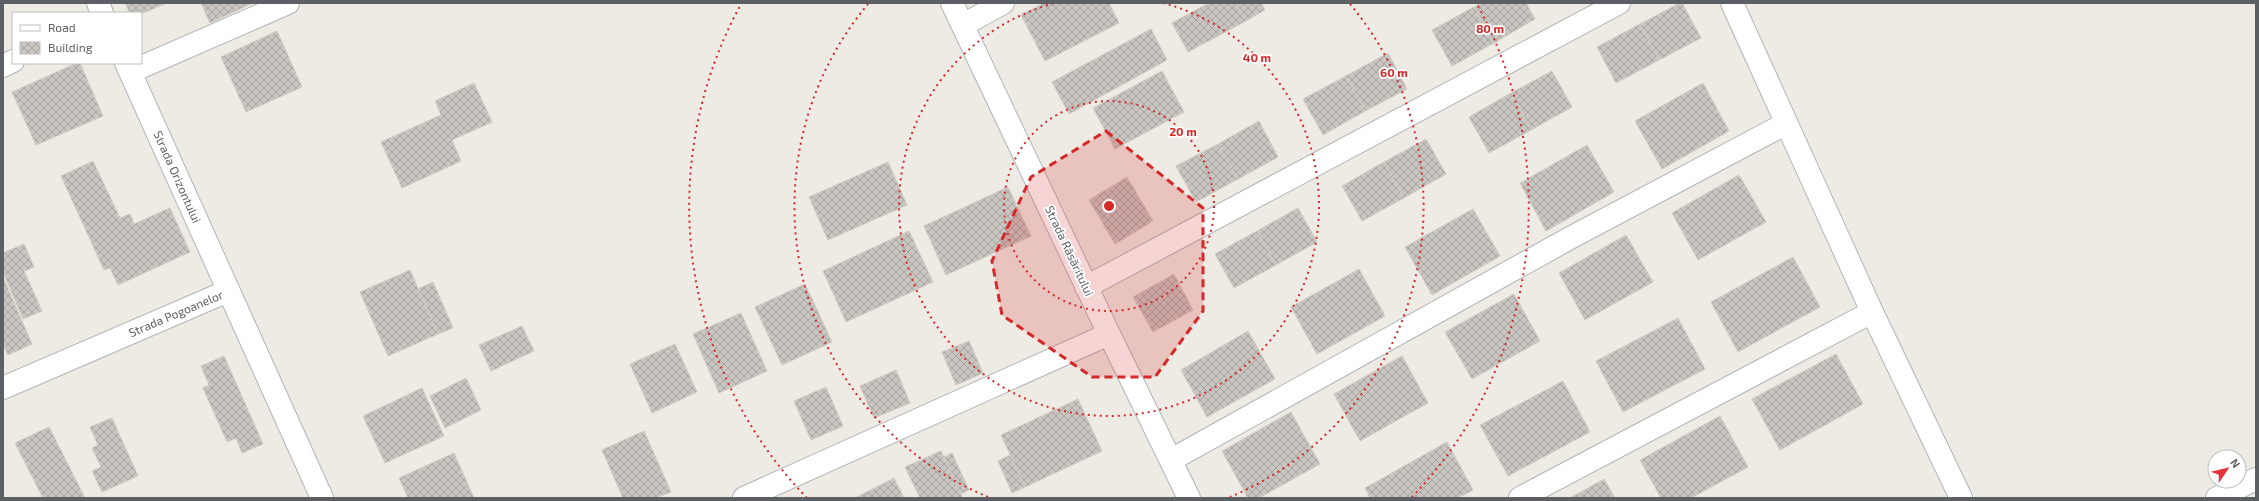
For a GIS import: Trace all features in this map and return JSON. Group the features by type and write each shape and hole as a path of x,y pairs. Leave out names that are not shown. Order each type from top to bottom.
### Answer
{"street":[{"path":"142,62 288,3"},
{"name":"Strada Răsăritului","path":"952,3 1086,287 1189,498"},
{"path":"963,25 1003,3"},
{"path":"1086,287 1619,3"},
{"path":"1732,3 1785,124 1872,312 1961,498"},
{"path":"3,66 12,62"},
{"path":"128,68 138,64"},
{"name":"Strada Orizontului","path":"128,68 228,291"},
{"path":"1171,460 1570,238 1785,124"},
{"name":"Strada Pogoanelor","path":"3,388 228,291 322,498"},
{"path":"1520,498 1872,312"},
{"path":"744,498 1109,334"},
{"path":"2217,498 2256,479"}],"highlighted area":[{"path":"1106,131 1203,208 1203,311 1155,377 1092,377 1002,315 992,261 1031,177"}],"building":[{"path":"125,3 167,3 142,14 142,12 130,12"},
{"path":"201,3 253,3 210,23"},
{"path":"1044,3 1109,3 1119,23 1045,61 1021,15"},
{"path":"1209,3 1236,3 1246,21 1188,52 1172,23"},
{"path":"1236,3 1261,3 1265,10 1246,21"},
{"path":"1481,3 1526,3 1535,19 1494,43 1474,7"},
{"path":"1682,3 1701,38 1659,60 1640,24"},
{"path":"1474,7 1494,43 1452,66 1432,30"},
{"path":"1640,24 1659,60 1616,83 1597,47"},
{"path":"1151,29 1167,60 1069,114 1052,82"},
{"path":"277,31 302,87 246,112 221,57"},
{"path":"1388,53 1407,89 1365,111 1346,76"},
{"path":"75,64 80,64 103,116 36,145 12,92"},
{"path":"1162,71 1184,112 1115,149 1093,108"},
{"path":"1552,71 1572,107 1531,130 1511,93"},
{"path":"1346,76 1365,111 1323,135 1303,99"},
{"path":"474,83 492,122 452,140 461,161 402,188 381,142 441,115 435,101"},
{"path":"1703,83 1729,131 1662,169 1635,121"},
{"path":"1511,93 1531,130 1489,153 1469,117"},
{"path":"1259,121 1278,157 1238,179 1218,144"},
{"path":"1426,139 1446,174 1404,198 1384,162"},
{"path":"1218,144 1238,179 1196,202 1176,166"},
{"path":"1587,145 1614,192 1546,231 1520,183"},
{"path":"93,161 120,218 130,214 134,224 170,208 190,252 118,285 110,268 104,270 61,176"},
{"path":"888,162 907,205 828,240 809,197"},
{"path":"1384,162 1404,198 1362,221 1342,186"},
{"path":"1739,175 1766,222 1698,260 1672,213"},
{"path":"1127,177 1153,221 1115,244 1089,200"},
{"path":"1008,187 1031,236 946,275 924,226"},
{"path":"1298,208 1317,242 1276,265 1257,231"},
{"path":"1473,209 1500,256 1432,295 1405,247"},
{"path":"909,231 933,282 846,322 823,271"},
{"path":"1257,231 1276,265 1234,288 1215,254"},
{"path":"1626,235 1653,282 1585,320 1559,273"},
{"path":"24,244 34,267 24,271 42,311 23,319 3,272 3,253"},
{"path":"1793,257 1820,307 1738,352 1711,302"},
{"path":"1359,269 1385,316 1317,354 1291,307"},
{"path":"410,270 438,334 388,356 360,292"},
{"path":"1174,274 1193,310 1153,332 1133,297"},
{"path":"3,277 32,344 8,355 3,344"},
{"path":"433,282 453,328 438,334 418,289"},
{"path":"805,284 832,342 782,365 755,307"},
{"path":"1514,294 1540,341 1472,379 1445,332"},
{"path":"741,313 767,371 719,393 693,334"},
{"path":"1678,318 1705,369 1623,412 1596,361"},
{"path":"522,326 534,351 491,371 479,345"},
{"path":"1248,331 1275,379 1207,417 1181,370"},
{"path":"969,341 983,373 956,385 942,352"},
{"path":"675,344 697,392 652,413 630,364"},
{"path":"1836,354 1863,404 1780,450 1752,399"},
{"path":"224,356 263,444 242,453 236,438 227,442 203,388 209,385 201,366"},
{"path":"1402,356 1428,403 1360,441 1334,394"},
{"path":"896,370 910,403 874,418 860,386"},
{"path":"466,378 481,410 445,428 430,396"},
{"path":"1563,381 1590,432 1508,476 1480,425"},
{"path":"826,387 843,426 811,440 794,401"},
{"path":"422,388 444,436 385,463 363,416"},
{"path":"1078,399 1102,451 1025,487 1001,435"},
{"path":"1291,412 1320,464 1259,498 1248,498 1222,451"},
{"path":"1720,416 1748,467 1691,498 1661,498 1640,460"},
{"path":"112,418 138,476 102,492 92,471 101,467 92,448 98,445 90,427"},
{"path":"49,427 85,498 43,498 15,443"},
{"path":"644,431 671,492 656,498 623,498 602,450"},
{"path":"1447,442 1473,490 1458,498 1370,498 1365,488"},
{"path":"941,451 962,498 920,498 905,467"},
{"path":"454,453 474,498 408,498 399,478"},
{"path":"952,453 969,490 961,494 944,457"},
{"path":"1010,455 1025,487 1012,493 998,461"},
{"path":"894,478 904,498 855,498"},
{"path":"1604,479 1615,498 1570,498"}]}
